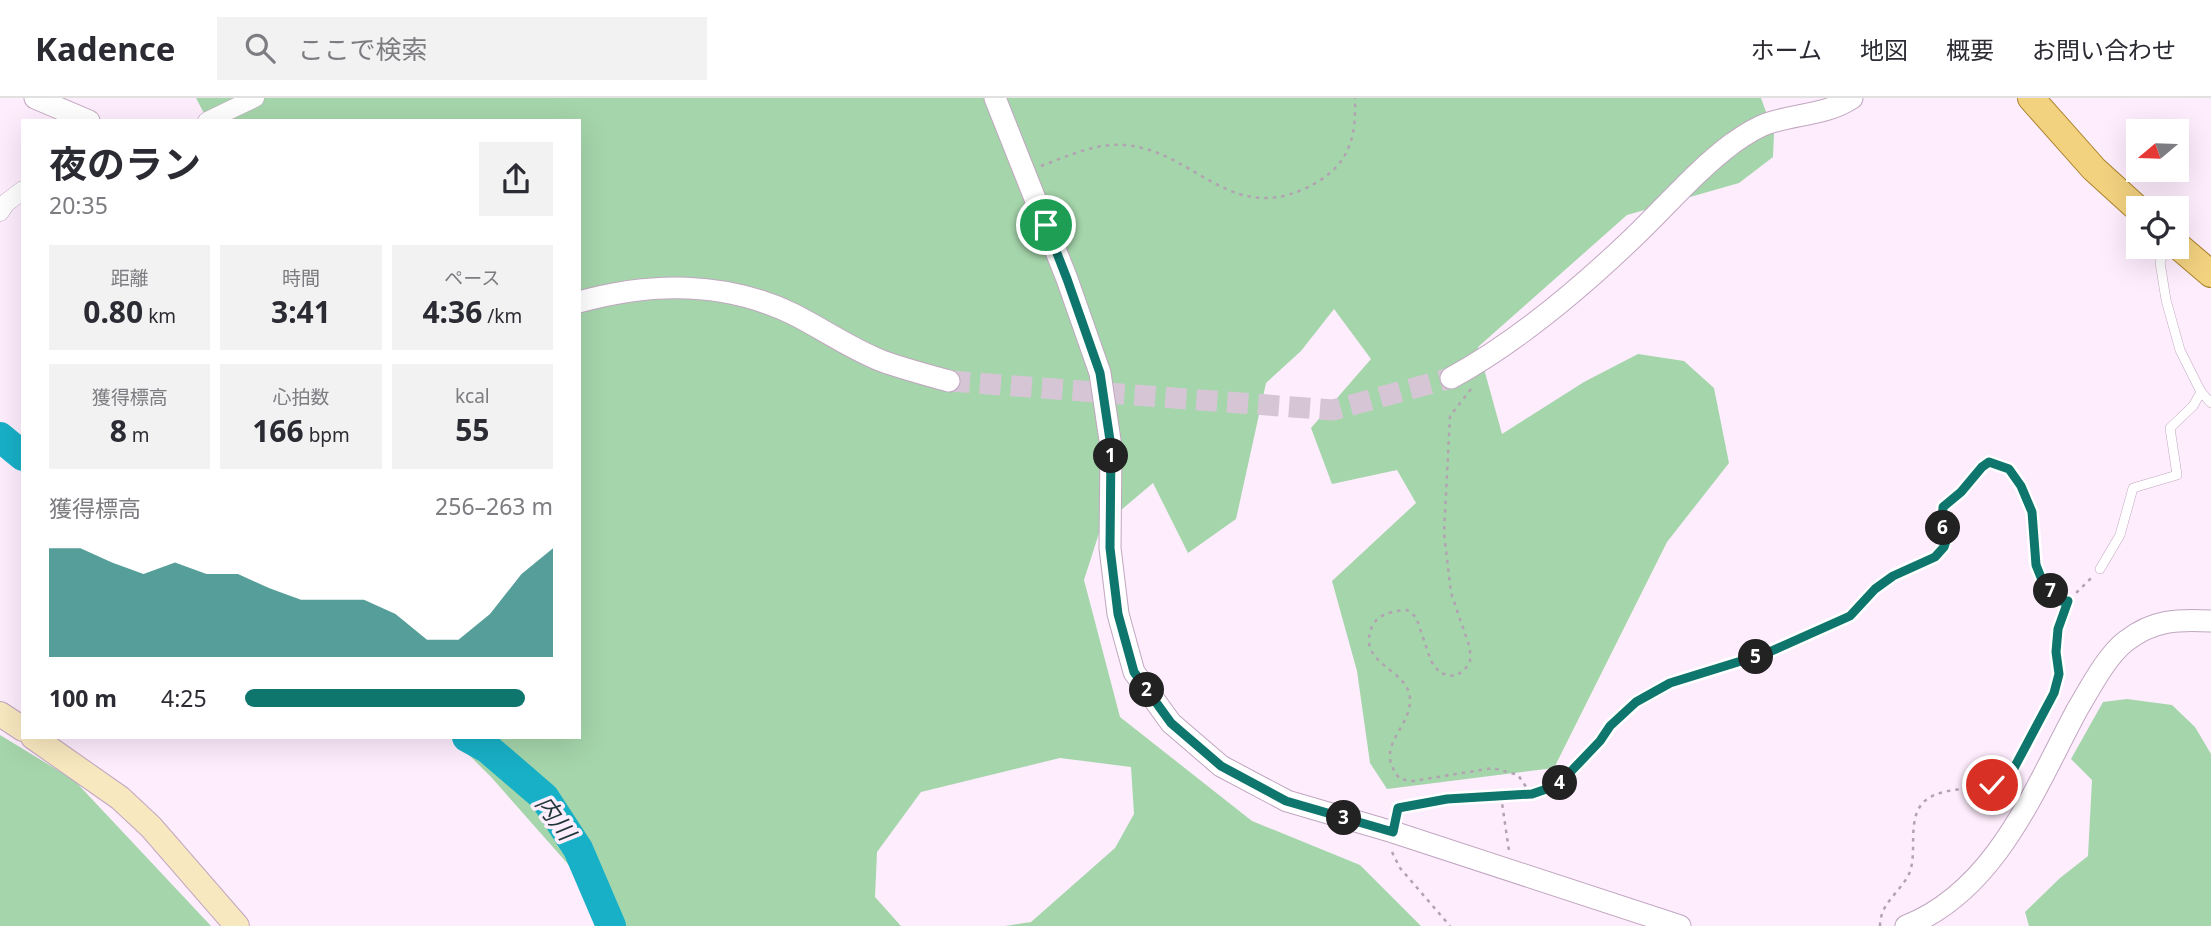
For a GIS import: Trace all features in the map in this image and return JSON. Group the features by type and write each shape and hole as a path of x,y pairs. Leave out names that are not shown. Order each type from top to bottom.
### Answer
{"main road":[{"path":"2031,98 2094,169 2126,198"},
{"path":"2189,255 2211,274"},
{"path":"0,714 21,728"},
{"path":"36,739 120,798 152,827 237,926"}],"street":[{"path":"35,98 84,119"},
{"path":"211,119 255,98"},
{"path":"995,98 1067,279 1100,373 1111,447 1110,548 1118,614 1134,672 1171,723 1221,766 1286,801 1393,832 1680,926"},
{"path":"1451,378 1519,336 1626,245 1713,159 1735,141 1765,124 1811,114 1852,98"},
{"path":"0,212 6,203 21,192"},
{"path":"581,301 651,289 678,287 717,290 762,300 881,360 949,381"},
{"path":"1906,926 1919,921 1957,895 1982,873 2014,827 2095,679 2124,642 2149,627 2179,619 2211,621"}],"lane":[{"path":"2161,259 2166,300 2180,350 2201,392 2211,403"},
{"path":"2100,569 2120,535 2133,488 2177,475 2170,428 2193,406 2201,392"}],"path":[{"path":"1025,171 1097,146 1125,145 1163,156 1205,180 1241,195 1276,199 1306,189 1334,172 1356,127 1355,98"},
{"path":"1474,386 1450,416 1444,533 1451,593 1470,648 1470,661 1464,671 1454,676 1440,673 1431,661 1416,617 1406,610 1378,618 1369,635 1370,648 1377,662 1403,681 1410,699 1406,715 1391,746 1392,770 1399,779 1413,781 1493,768 1518,775 1532,794"},
{"path":"1450,926 1401,868 1388,846 1398,808 1447,799 1532,794 1558,785 1600,741 1610,726 1636,702 1670,683 1767,653 1850,616 1875,589 1893,576 1935,557 1946,541 1942,524 1943,507 1989,462 2009,469 2021,486 2032,512 2039,573 2059,601 2068,601"},
{"path":"1880,926 1880,917 1885,906 1909,874 1913,832 1919,809 1927,800 1949,790 1992,785 2013,770 2054,693 2059,674 2056,652 2058,629 2068,601 2100,569"},
{"path":"1501,796 1511,870"}],"green space":[{"path":"196,98 1761,98 1774,134 1773,157 1739,183 1627,215 1478,347 1502,434 1584,382 1638,354 1684,361 1714,388 1729,463 1667,542 1554,768 1387,789 1370,763 1357,671 1332,581 1416,503 1397,470 1332,484 1311,428 1371,359 1334,309 1301,351 1266,383 1236,519 1188,553 1153,483 1101,527 1084,580 1120,717 1252,821 1360,865 1421,926 1005,926 1031,922 1115,848 1134,814 1131,767 1060,758 921,792 877,852 875,897 901,926 607,926 582,880 492,778 453,739 581,739 581,119 207,119"},
{"path":"2127,699 2172,705 2195,727 2211,754 2211,926 2029,926 2025,912 2060,878 2088,856 2092,780 2071,759 2103,702"},
{"path":"0,735 74,780 211,926 0,926"}],"waterway":[{"name":"内川","path":"0,437 21,454"},
{"name":"内川","path":"471,739 487,748 544,797 578,849 611,926"}],"tunnel":[{"path":"949,381 1333,410 1451,378"}],"route":[{"path":"1046,225 1100,373 1111,447 1110,548 1118,614 1134,672 1171,723 1221,766 1286,801 1393,832 1398,808 1447,799 1532,794 1558,785 1600,741 1610,726 1636,702 1670,683 1767,653 1850,616 1875,589 1893,576 1935,557 1946,541 1942,524 1943,507 1989,462 2009,469 2021,486 2032,512 2036,565 2042,580 2059,601 2068,601 2058,629 2056,652 2059,674 2054,693 2013,770 1992,785"}]}
